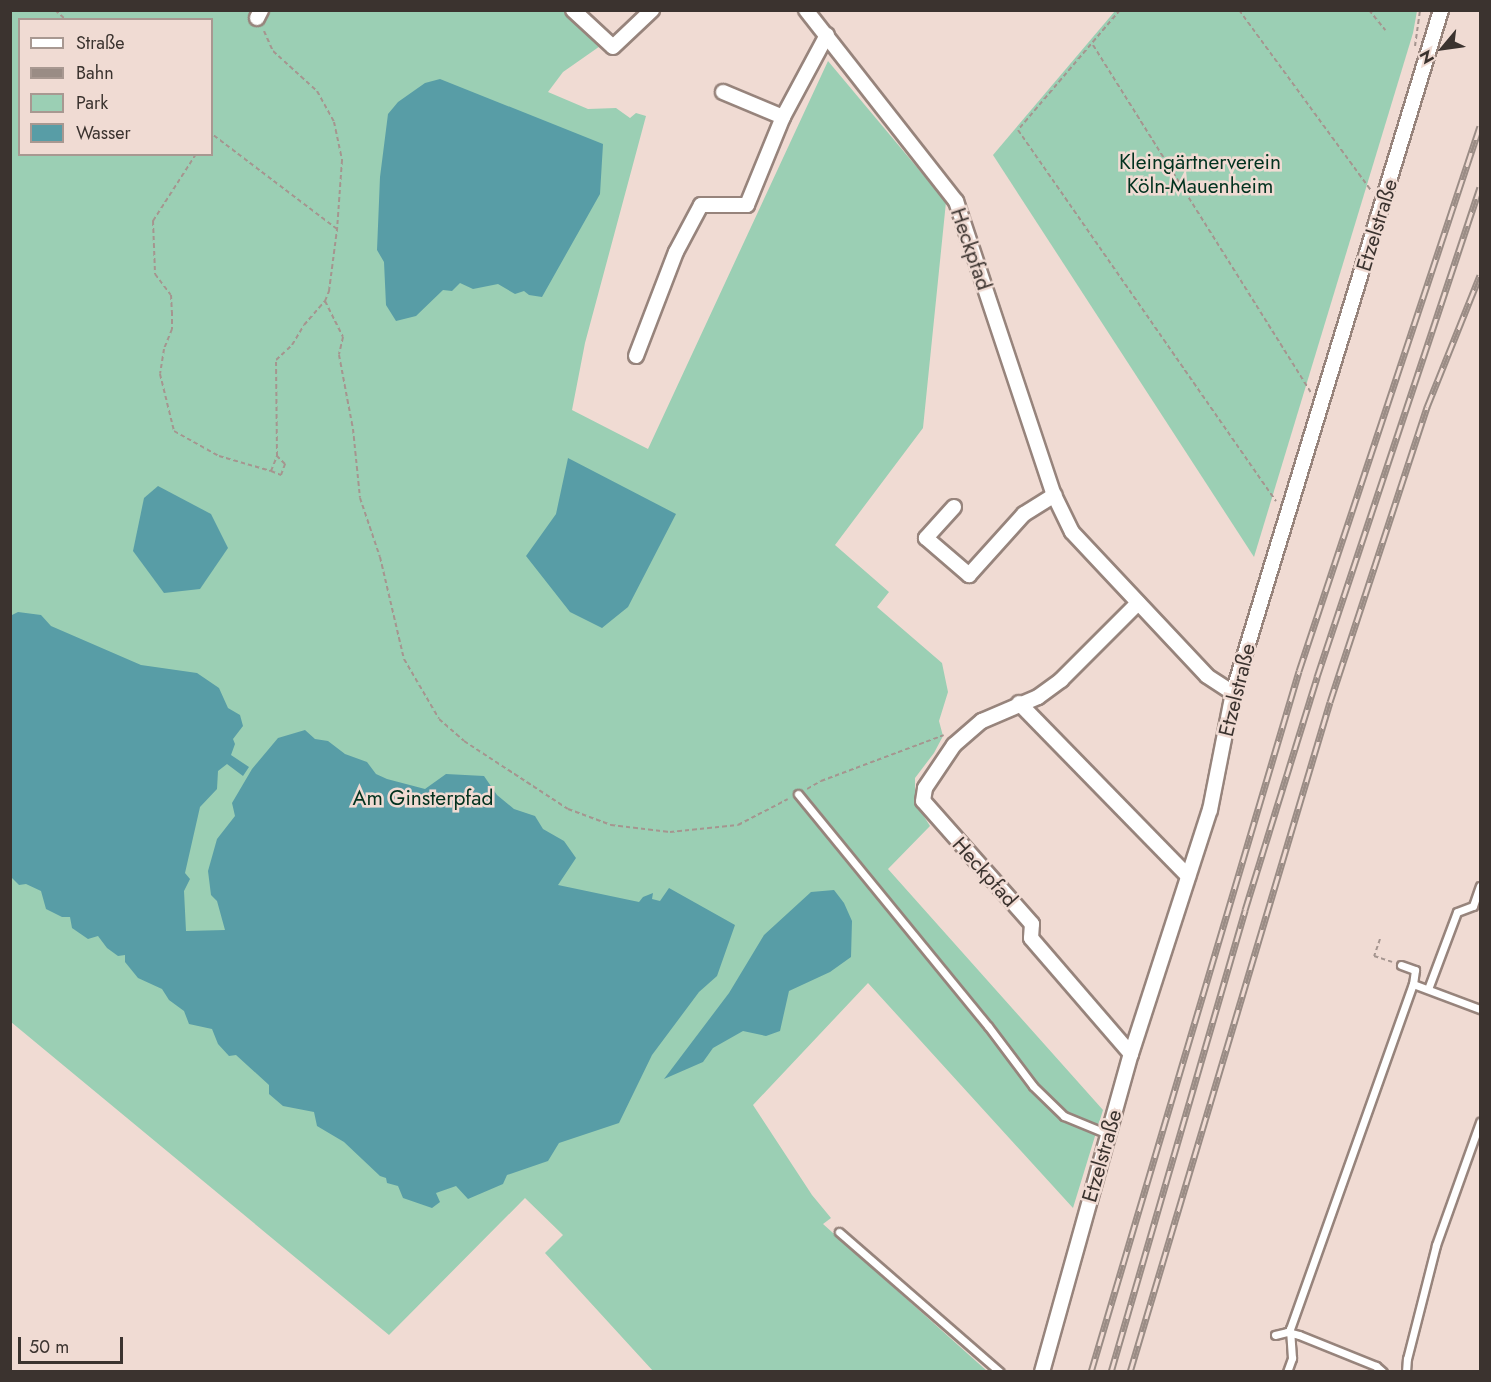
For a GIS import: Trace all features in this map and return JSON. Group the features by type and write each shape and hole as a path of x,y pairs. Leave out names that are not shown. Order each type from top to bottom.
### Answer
{"street":[{"path":"573,10 613,47 652,10"},
{"name":"Heckpfad","path":"806,10 827,35 844,62 956,201 1054,495 1072,532 1207,676 1233,693"},
{"name":"Etzelstraße","path":"1042,1371 1131,1053 1210,810 1233,693 1441,10"},
{"path":"636,356 676,252 701,205 747,205 783,117 827,35"},
{"path":"723,92 783,117"},
{"path":"954,507 926,538 969,575 1024,514 1054,495"},
{"name":"Heckpfad","path":"1131,1053 1031,938 1032,924 923,801 925,788 954,745 982,721 1019,703 1038,697 1061,680 1138,603"},
{"path":"1019,703 1188,876"}],"lane":[{"path":"798,794 988,1026 1033,1086 1064,1116 1108,1134"},
{"path":"1428,989 1457,912 1473,906 1480,886"},
{"path":"1287,1371 1292,1358 1288,1333 1413,984 1415,970 1401,965"},
{"path":"1413,984 1480,1009"},
{"path":"1406,1371 1436,1245 1480,1122"},
{"path":"839,1232 1000,1371"},
{"path":"1275,1335 1288,1333 1376,1366 1383,1371"}],"path":[{"path":"1120,10 1018,130 1276,502"},
{"path":"1239,10 1382,206"},
{"path":"1369,10 1384,30"},
{"path":"259,14 273,51 317,91 334,122 342,160 337,229 329,291 325,301 304,325 292,345 276,360 277,456 271,471"},
{"path":"1092,44 1311,393"},
{"path":"213,135 337,229"},
{"path":"195,156 153,221 155,274 171,296 172,329 164,349 160,374 174,430 219,456 281,475 285,464 277,456"},
{"path":"325,301 343,337 339,356 352,429 360,498 380,557 404,659 439,719 464,741 568,809 611,825 670,832 738,825 821,781 951,733"},
{"path":"1380,939 1374,956 1401,965"}],"green space":[{"name":"Am Ginsterpfad","path":"11,11 571,11 603,44 563,72 548,92 588,109 616,108 630,118 636,113 646,116 585,343 572,410 648,449 828,61 946,202 923,428 835,545 889,592 877,607 942,663 948,692 939,721 943,736 934,753 915,778 915,802 930,826 888,869 1103,1110 1073,1208 868,983 753,1105 812,1195 831,1218 823,1224 987,1371 653,1371 545,1253 563,1235 525,1198 389,1335 11,1022"},
{"name":"Kleingärtnerverein Köln-Mauenheim","path":"1115,11 1417,11 1413,33 1254,557 993,155"}],"water":[{"path":"440,79 603,144 600,194 542,297 529,295 524,291 515,294 498,284 473,289 460,283 452,291 443,290 416,316 396,321 386,305 384,262 377,250 380,177 388,114 398,102 425,83"},
{"path":"568,458 676,514 628,607 602,628 570,612 526,556 556,514"},
{"path":"158,486 211,514 228,548 200,589 164,593 133,551 144,498"},
{"path":"18,612 41,615 51,626 141,665 197,673 219,688 228,708 240,715 243,726 233,739 235,744 231,755 249,767 243,776 227,764 218,771 217,789 200,807 185,873 190,879 184,891 186,931 225,930 217,901 211,895 208,871 217,839 235,816 232,803 252,769 278,738 305,730 315,739 328,741 345,754 367,762 376,774 425,789 446,774 484,776 497,795 514,809 535,816 543,829 564,841 576,858 558,885 639,902 643,897 653,893 652,899 660,901 669,888 735,925 717,976 699,992 652,1055 619,1123 559,1143 548,1161 507,1175 503,1184 468,1199 456,1186 436,1193 440,1202 432,1208 403,1198 398,1186 387,1183 386,1178 380,1176 344,1142 317,1126 314,1112 283,1106 269,1094 269,1085 236,1055 229,1056 218,1044 212,1029 189,1024 184,1011 169,1000 162,989 138,978 125,962 125,955 118,956 107,948 98,936 88,939 72,928 70,917 62,917 46,909 41,891 26,884 19,885 11,877 10,616"},
{"path":"834,890 844,903 852,921 851,957 830,972 789,991 780,1031 766,1036 743,1031 713,1048 703,1062 664,1079 729,993 764,935 811,892"}],"railway":[{"path":"1091,1372 1299,671 1480,126"},
{"path":"1111,1372 1245,910 1317,677 1480,187"},
{"path":"1130,1372 1330,702 1427,407 1480,275"}]}
